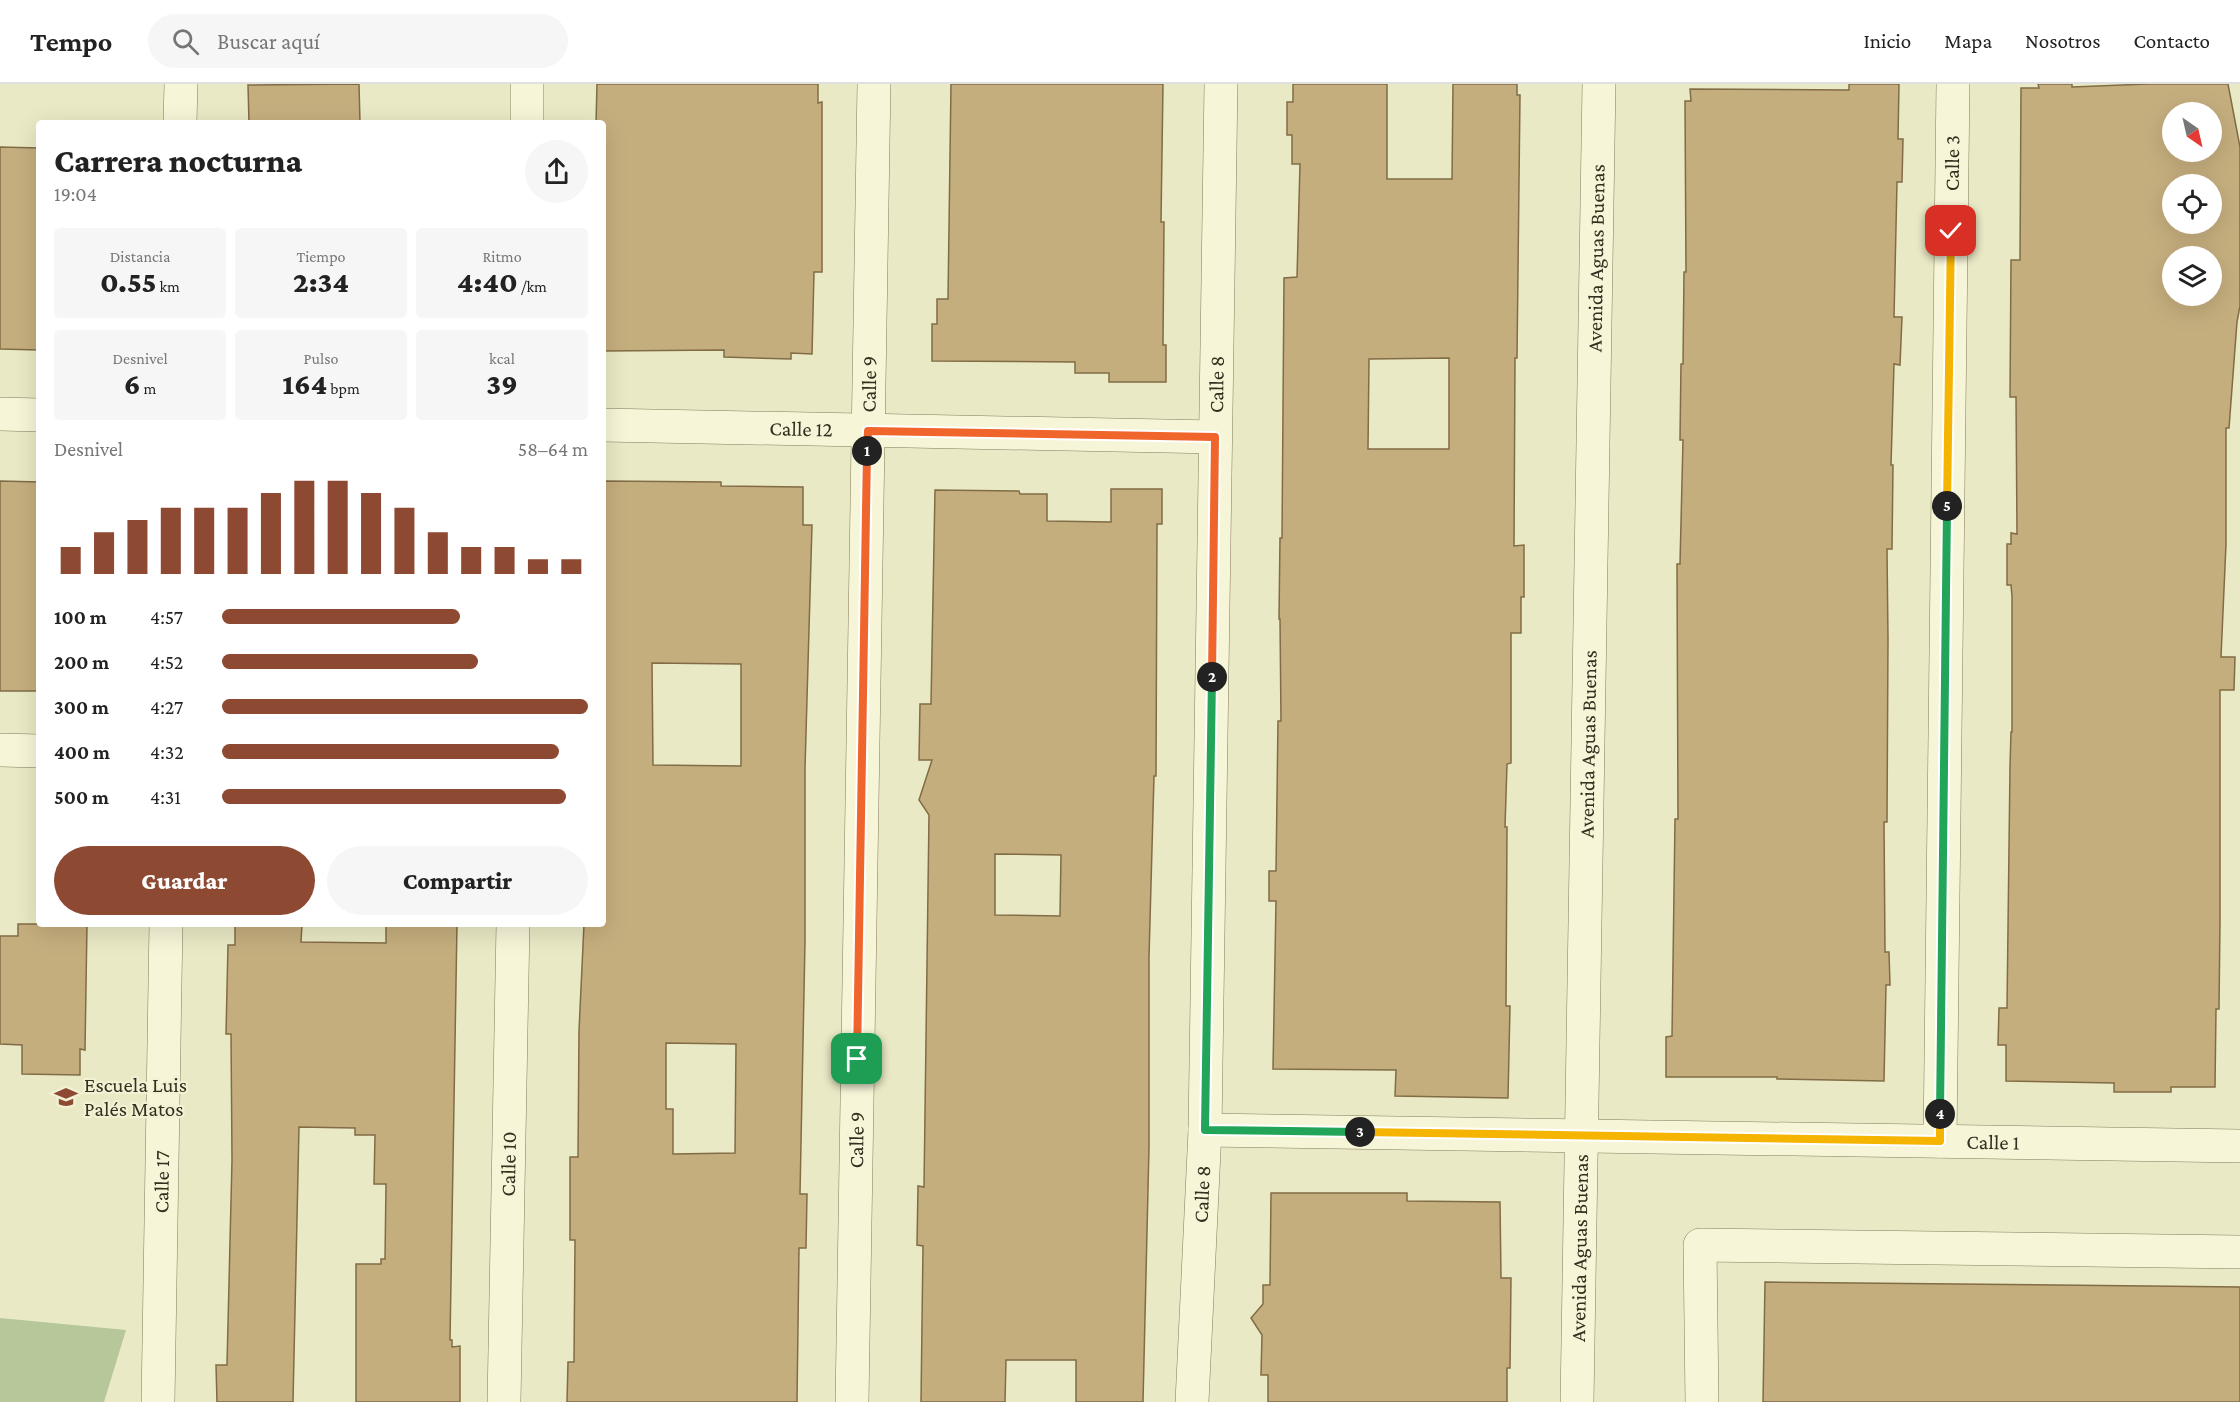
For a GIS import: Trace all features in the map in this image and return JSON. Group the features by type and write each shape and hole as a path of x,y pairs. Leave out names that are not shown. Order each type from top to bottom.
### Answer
{"street":[{"path":"180,120 181,84"},
{"path":"527,84 527,120"},
{"name":"Calle 9","path":"852,1402 874,84"},
{"name":"Calle 8","path":"1192,1402 1205,1130 1221,84"},
{"name":"Avenida Aguas Buenas","path":"1577,1402 1599,84"},
{"name":"Calle 3","path":"1940,1141 1953,84"},
{"path":"0,414 36,415"},
{"name":"Calle 12","path":"606,425 1215,437"},
{"path":"0,750 36,751"},
{"name":"Calle 17","path":"158,1402 166,927"},
{"name":"Calle 10","path":"504,1402 513,927"},
{"name":"Calle 1","path":"1205,1130 2240,1146"},
{"path":"1702,1402 1700,1245 2240,1252"}],"green space":[{"path":"0,1318 126,1330 104,1402 0,1402"}],"building":[{"path":"359,84 360,120 249,120 248,85"},
{"path":"597,84 818,84 818,103 822,102 822,272 814,272 812,354 791,353 791,359 724,357 724,350 606,351 606,120 596,120"},
{"path":"951,84 1163,84 1161,222 1164,222 1163,345 1166,345 1166,382 1109,382 1109,373 1075,373 1075,362 932,361 932,324 937,324 937,299 948,299"},
{"path":"1293,84 1387,84 1387,179 1452,179 1453,84 1517,84 1517,95 1520,95 1514,546 1524,545 1524,597 1521,597 1521,633 1511,633 1511,763 1507,764 1505,827 1507,827 1506,1006 1510,1006 1508,1098 1395,1096 1396,1070 1273,1069 1276,901 1269,901 1269,871 1276,871 1278,721 1281,721 1279,619 1280,538 1282,538 1284,278 1297,277 1300,164 1292,164 1292,135 1287,135 1287,102 1293,102","holes":["1449,358 1449,449 1368,449 1369,359"]},
{"path":"1849,84 1899,84 1898,139 1903,139 1902,182 1897,182 1894,317 1902,317 1900,365 1894,364 1891,465 1893,465 1892,549 1887,549 1887,822 1884,822 1885,952 1889,952 1890,985 1886,985 1884,1081 1777,1079 1777,1077 1666,1077 1666,1037 1672,1036 1675,819 1678,819 1677,564 1680,564 1683,440 1680,440 1681,364 1683,364 1684,272 1686,272 1685,101 1691,101 1690,89 1849,90"},
{"path":"2038,84 2072,84 2072,87 2228,84 2240,147 2240,306 2229,428 2226,428 2226,544 2221,657 2235,657 2234,690 2220,690 2219,1009 2216,1009 2215,1087 2171,1087 2171,1092 2114,1092 2114,1083 2006,1081 2006,1045 1998,1045 1999,1008 2007,1008 2012,596 2011,585 2007,585 2007,544 2011,544 2011,533 2017,534 2016,397 2010,397 2011,260 2020,260 2021,88 2039,88"},
{"path":"0,147 36,148 36,350 0,349"},
{"path":"0,481 36,482 36,691 0,691"},
{"path":"606,481 721,482 721,486 803,487 803,525 812,525 805,768 805,941 800,1194 807,1194 806,1248 799,1248 797,1402 567,1402 568,1362 574,1362 575,1240 570,1240 570,1157 578,1157 579,1031 584,927 606,927","holes":["652,663 741,664 741,766 653,765","666,1043 736,1044 735,1153 673,1154 673,1109 666,1109"]},
{"path":"1111,489 1162,489 1162,524 1157,524 1156,776 1154,776 1149,957 1149,1147 1143,1402 1076,1402 1076,1360 1006,1360 1005,1402 921,1402 923,1246 917,1245 918,1186 924,1187 929,815 919,800 932,760 919,760 920,704 931,704 935,490 1019,491 1020,494 1047,494 1047,521 1111,522","holes":["995,854 1061,855 1060,916 995,915"]},
{"path":"18,924 36,924 36,927 87,927 85,1050 80,1049 80,1075 22,1074 22,1045 0,1044 0,936 18,936"},
{"path":"235,927 302,927 301,942 386,943 386,927 457,927 450,1340 452,1340 452,1347 460,1346 460,1402 356,1402 356,1264 381,1264 381,1259 385,1259 386,1184 374,1184 375,1135 355,1135 355,1128 299,1127 293,1402 217,1402 216,1365 227,1365 232,1160 231,1034 226,1034 228,945 235,945"},
{"path":"1271,1193 1407,1193 1407,1201 1500,1202 1501,1278 1511,1278 1510,1368 1507,1368 1507,1402 1268,1402 1268,1375 1261,1375 1262,1335 1251,1318 1263,1304 1263,1285 1270,1285"},
{"path":"1765,1282 2240,1287 2240,1402 1763,1402"}],"place":[{"name":"Escuela Luis Palés Matos","path":"66,1097"}],"route":[{"path":"857,1059 868,431 1215,437 1205,1130 1940,1141 1951,231"}]}
